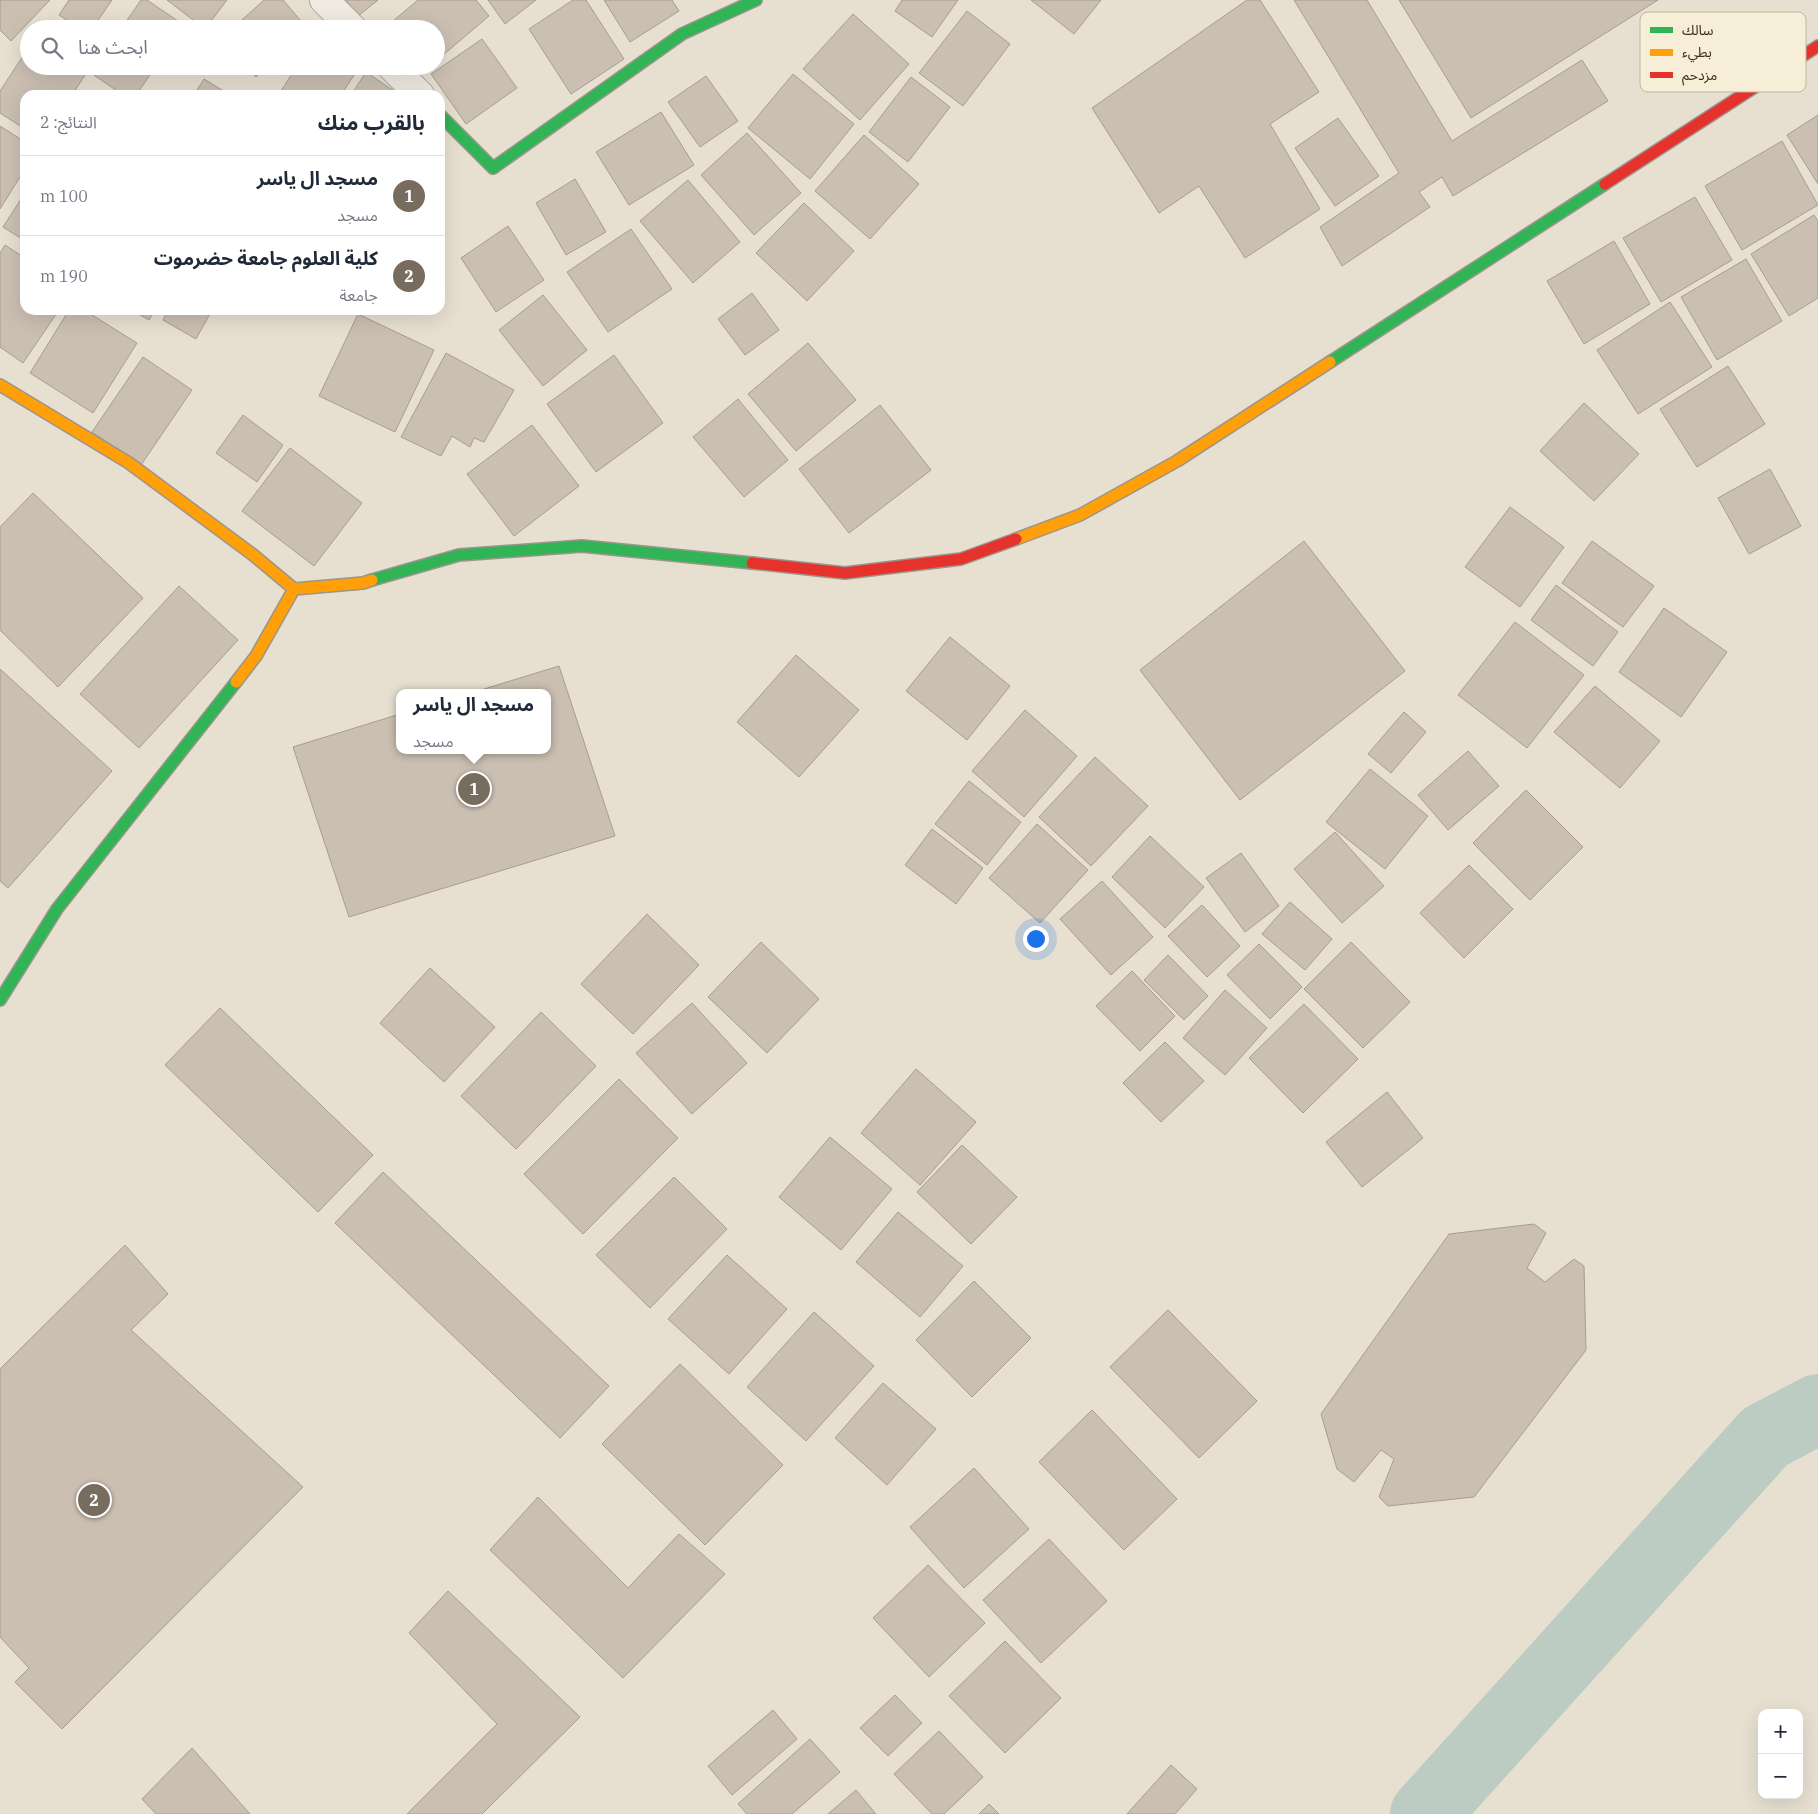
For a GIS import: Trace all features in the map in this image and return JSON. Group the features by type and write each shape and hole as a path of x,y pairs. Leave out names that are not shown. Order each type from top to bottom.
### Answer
{"street":[{"path":"324,0 344,20"},
{"path":"445,120 493,168 682,34 756,0"},
{"path":"1806,54 1818,46"},
{"path":"400,75 415,90"},
{"path":"0,385 129,463 252,554 294,589 363,583 459,555 582,546 845,573 961,559 1080,514 1177,461 1747,92"},
{"path":"0,1000 57,909 256,656 294,589"}],"building":[{"path":"0,0 50,0 31,20 20,20 20,32 11,41 0,30"},
{"path":"69,0 112,0 98,20 66,20 59,15"},
{"path":"141,0 147,0 177,20 127,20"},
{"path":"167,0 227,0 212,20 193,20"},
{"path":"264,0 283,0 300,20 242,20"},
{"path":"346,0 378,0 358,16"},
{"path":"418,0 476,0 489,16 445,53 445,20 394,20"},
{"path":"488,0 536,0 505,24"},
{"path":"573,0 586,0 624,59 571,94 529,29"},
{"path":"604,0 672,0 679,11 630,42"},
{"path":"902,0 958,0 932,37 895,11"},
{"path":"1031,0 1101,0 1074,34"},
{"path":"1247,0 1260,0 1319,92 1270,124 1320,209 1245,258 1199,186 1159,213 1092,108"},
{"path":"1294,0 1367,0 1452,141 1582,60 1608,101 1453,196 1442,177 1419,192 1430,207 1342,266 1320,227 1399,173"},
{"path":"1399,0 1658,0 1471,118"},
{"path":"967,11 1010,44 963,106 919,73"},
{"path":"853,14 909,64 860,120 803,69"},
{"path":"482,39 517,88 466,124 445,94 445,90 442,90 432,75 445,75 445,64"},
{"path":"20,61 20,75 85,75 75,90 20,90 20,126 0,113 0,91"},
{"path":"793,74 854,124 810,179 748,128"},
{"path":"94,75 150,75 139,90 116,90"},
{"path":"291,75 354,75 344,90 282,90"},
{"path":"364,75 370,75 393,90 354,90"},
{"path":"706,76 738,121 700,147 668,102"},
{"path":"911,77 950,107 908,162 869,132"},
{"path":"204,79 222,90 197,90"},
{"path":"661,112 694,165 629,205 596,152"},
{"path":"1818,115 1818,184 1787,135"},
{"path":"1338,118 1379,176 1335,206 1295,148"},
{"path":"0,126 20,139 20,177 0,209"},
{"path":"747,133 801,193 754,235 701,175"},
{"path":"864,135 919,184 870,239 815,191"},
{"path":"1782,141 1818,205 1742,250 1705,186"},
{"path":"575,179 606,232 566,255 536,203"},
{"path":"688,180 740,242 693,283 640,221"},
{"path":"1695,197 1732,260 1661,302 1623,238"},
{"path":"20,201 20,238 3,227"},
{"path":"804,203 854,251 807,301 756,253"},
{"path":"1814,215 1818,221 1818,298 1789,316 1751,254"},
{"path":"508,226 544,280 496,312 461,258"},
{"path":"631,229 672,289 608,332 567,272"},
{"path":"1614,241 1650,304 1584,344 1547,281"},
{"path":"5,245 20,255 20,315 56,315 23,363 0,347 0,253"},
{"path":"1746,259 1782,321 1717,360 1681,297"},
{"path":"752,293 779,330 745,355 718,319"},
{"path":"543,295 587,350 543,386 499,330"},
{"path":"1670,302 1712,367 1638,414 1597,350"},
{"path":"66,315 92,315 137,343 93,413 30,373"},
{"path":"140,315 152,315 149,320"},
{"path":"166,315 209,315 196,339 163,320"},
{"path":"358,315 434,350 395,432 319,396"},
{"path":"808,343 856,400 796,451 748,394"},
{"path":"446,353 514,390 484,442 474,438 470,447 452,436 441,456 401,437"},
{"path":"614,355 663,423 596,472 547,404"},
{"path":"143,357 192,390 141,465 92,432"},
{"path":"1728,366 1765,424 1697,467 1660,409"},
{"path":"738,399 788,460 744,497 693,437"},
{"path":"1584,403 1639,454 1594,501 1540,451"},
{"path":"880,405 931,470 849,533 799,469"},
{"path":"243,415 283,445 257,482 216,453"},
{"path":"532,425 579,486 514,536 467,474"},
{"path":"290,448 362,503 314,566 242,511"},
{"path":"1770,469 1801,526 1749,554 1718,498"},
{"path":"33,493 143,598 58,687 0,630 0,527"},
{"path":"1510,507 1564,547 1520,607 1465,567"},
{"path":"1304,541 1405,671 1240,800 1140,670"},
{"path":"1592,541 1654,586 1623,627 1562,583"},
{"path":"1556,585 1618,632 1593,666 1531,620"},
{"path":"179,586 238,640 139,748 80,694"},
{"path":"1664,608 1727,652 1681,717 1619,672"},
{"path":"1515,622 1584,675 1527,748 1458,695"},
{"path":"950,637 1010,686 967,740 906,691"},
{"path":"796,655 859,710 799,777 737,722"},
{"path":"559,666 615,836 349,917 293,747 396,715 396,754 551,754 551,689 484,689"},
{"path":"0,669 112,771 8,888 0,881"},
{"path":"1595,686 1660,741 1620,788 1554,732"},
{"path":"1025,710 1077,756 1024,817 972,771"},
{"path":"1404,712 1426,732 1391,773 1368,754"},
{"path":"1468,751 1499,786 1448,830 1418,795"},
{"path":"1095,757 1148,806 1091,866 1039,817"},
{"path":"1370,769 1428,816 1385,869 1326,822"},
{"path":"969,781 1021,822 987,865 935,824"},
{"path":"1526,790 1583,847 1530,900 1473,843"},
{"path":"1037,824 1088,870 1040,923 989,878"},
{"path":"932,829 983,868 956,904 905,865"},
{"path":"1335,832 1384,886 1342,923 1294,869"},
{"path":"1150,836 1204,887 1165,928 1112,877"},
{"path":"1241,853 1279,906 1245,932 1206,878"},
{"path":"1469,865 1513,909 1464,958 1420,913"},
{"path":"1102,881 1153,937 1111,975 1060,919"},
{"path":"1290,902 1332,939 1305,970 1262,934"},
{"path":"1202,905 1240,946 1207,977 1168,936"},
{"path":"647,914 699,965 633,1034 581,984"},
{"path":"761,942 819,999 767,1053 708,997"},
{"path":"1351,942 1410,1002 1363,1048 1304,989"},
{"path":"1259,944 1302,987 1270,1019 1227,975"},
{"path":"1168,955 1208,996 1184,1020 1144,980"},
{"path":"430,968 495,1027 444,1082 380,1023"},
{"path":"1132,971 1175,1016 1140,1051 1096,1006"},
{"path":"1225,990 1267,1028 1225,1075 1183,1038"},
{"path":"692,1003 747,1063 692,1114 636,1053"},
{"path":"1304,1004 1358,1059 1303,1113 1249,1058"},
{"path":"220,1008 373,1155 318,1212 165,1065"},
{"path":"541,1012 596,1066 516,1149 461,1096"},
{"path":"1165,1042 1204,1081 1161,1122 1123,1083"},
{"path":"916,1069 976,1122 920,1185 861,1133"},
{"path":"619,1079 678,1138 583,1234 524,1174"},
{"path":"1387,1092 1423,1138 1362,1187 1326,1142"},
{"path":"830,1137 892,1189 841,1250 779,1197"},
{"path":"962,1145 1017,1197 971,1244 917,1192"},
{"path":"383,1172 609,1386 560,1438 335,1223"},
{"path":"674,1177 727,1229 650,1308 596,1255"},
{"path":"898,1212 963,1266 920,1317 856,1262"},
{"path":"1534,1224 1546,1233 1527,1268 1545,1282 1574,1259 1584,1266 1586,1350 1474,1497 1388,1506 1379,1497 1394,1459 1381,1450 1354,1482 1337,1469 1321,1414 1449,1234"},
{"path":"125,1245 168,1294 131,1330 303,1487 62,1729 15,1682 29,1668 0,1637 0,1369"},
{"path":"727,1255 787,1309 729,1374 668,1319"},
{"path":"974,1281 1031,1338 972,1397 916,1340"},
{"path":"1168,1310 1257,1401 1199,1458 1110,1367"},
{"path":"814,1312 874,1366 806,1441 747,1387"},
{"path":"680,1364 783,1465 705,1545 602,1444"},
{"path":"883,1383 936,1429 887,1485 835,1438"},
{"path":"1092,1410 1177,1499 1124,1550 1039,1462"},
{"path":"974,1468 1029,1529 964,1588 910,1527"},
{"path":"538,1497 628,1588 679,1534 725,1574 623,1678 490,1550"},
{"path":"1049,1539 1107,1601 1041,1663 983,1600"},
{"path":"928,1565 985,1623 929,1677 873,1618"},
{"path":"448,1591 580,1717 482,1814 407,1814 497,1724 409,1633"},
{"path":"1005,1641 1061,1698 1005,1753 949,1696"},
{"path":"895,1695 922,1723 888,1756 860,1728"},
{"path":"773,1710 797,1739 732,1795 708,1766"},
{"path":"939,1731 983,1777 944,1814 932,1814 894,1774"},
{"path":"810,1739 840,1772 792,1814 747,1814 738,1804"},
{"path":"192,1748 250,1814 156,1814 142,1799"},
{"path":"1171,1765 1197,1789 1175,1814 1127,1814"},
{"path":"856,1790 876,1814 828,1814"},
{"path":"989,1804 999,1814 979,1814"}],"waterway":[{"path":"1425,1814 1765,1437 1818,1409"}],"traffic: fast":[{"path":"445,120 493,168 682,34 756,0"},
{"path":"1330,362 1605,184"},
{"path":"372,580 459,555 582,546 752,563"},
{"path":"0,1000 57,909 236,682"}],"traffic: slow":[{"path":"1016,539 1080,515 1177,461 1330,362"},
{"path":"0,385 129,463 252,554 294,589 363,583 372,580"},
{"path":"236,682 256,656 294,589"}],"traffic: jam":[{"path":"1806,54 1818,46"},
{"path":"1605,184 1747,92"},
{"path":"752,563 845,573 961,559 1016,539"}],"place":[{"name":"مسجد ال ياسر","path":"474,789"},
{"name":"كلية العلوم جامعة حضرموت","path":"94,1500"}]}
